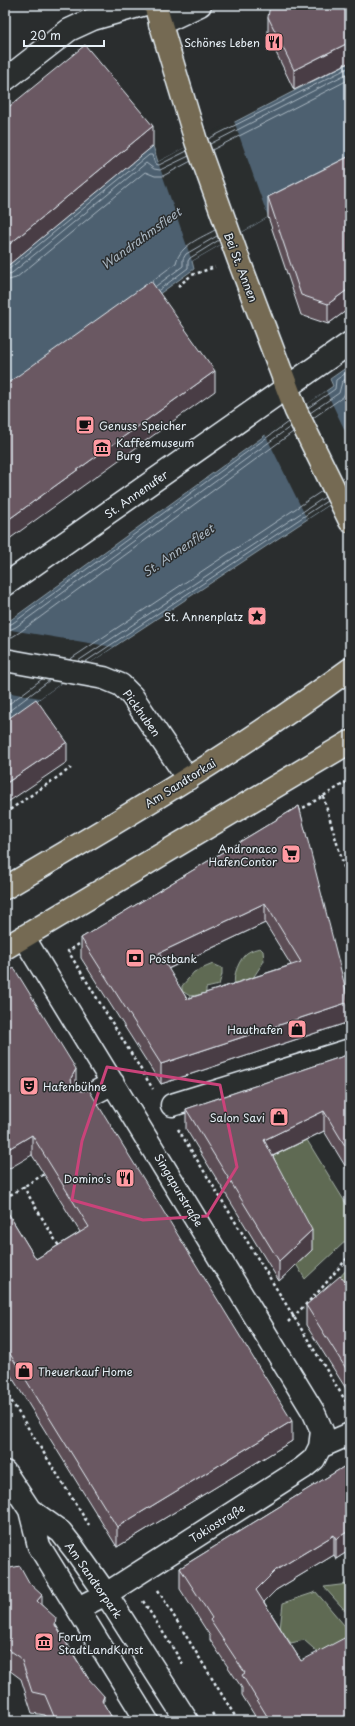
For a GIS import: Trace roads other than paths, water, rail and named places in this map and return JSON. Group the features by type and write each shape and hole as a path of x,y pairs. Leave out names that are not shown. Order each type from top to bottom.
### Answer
{"main road":[{"name":"Bei St. Annen","path":"157,15 196,141 230,238 287,389 296,411 350,521"},
{"name":"Am Sandtorkai","path":"5,888 188,779 350,669"},
{"path":"5,948 350,742"}],"street":[{"path":"5,80 69,30 93,19 142,5"},
{"path":"157,15 200,5"},
{"name":"St. Annenufer","path":"5,585 350,344"},
{"name":"Pickhuben","path":"5,660 114,681 127,690 188,779"},
{"name":"Singapurstraße","path":"24,938 314,1413 322,1431 320,1447"},
{"path":"172,1105 348,1051"},
{"path":"83,1099 113,1083"},
{"path":"320,1447 350,1434"},
{"name":"Tokiostraße","path":"78,1608 106,1594 303,1468 314,1459 320,1447"},
{"name":"Am Sandtorpark","path":"5,1472 30,1510 39,1546 147,1721"},
{"name":"Am Sandtorpark","path":"30,1510 60,1532 106,1594 187,1721"}],"water":[{"name":"Wandrahmsfleet","path":"350,62 350,176 268,217 192,261 194,269 5,405 5,268 153,146 158,162"},
{"name":"St. Annenfleet","path":"350,365 350,491 94,660 40,698 29,709 5,725 5,624 333,386 330,379"}],"place":[{"name":"Schönes Leben","path":"274,42"},
{"name":"Genuss Speicher","path":"85,425"},
{"name":"Kaffeemuseum Burg","path":"102,448"},
{"name":"St. Annenplatz","path":"257,616"},
{"name":"Andronaco HafenContor","path":"291,854"},
{"name":"Postbank","path":"135,958"},
{"name":"Hauthafen","path":"297,1029"},
{"name":"Hafenbühne","path":"29,1086"},
{"name":"Salon Savi","path":"279,1117"},
{"name":"Domino's","path":"125,1178"},
{"name":"Theuerkauf Home","path":"24,1371"},
{"name":"Forum StadtLandKunst","path":"44,1642"}]}
